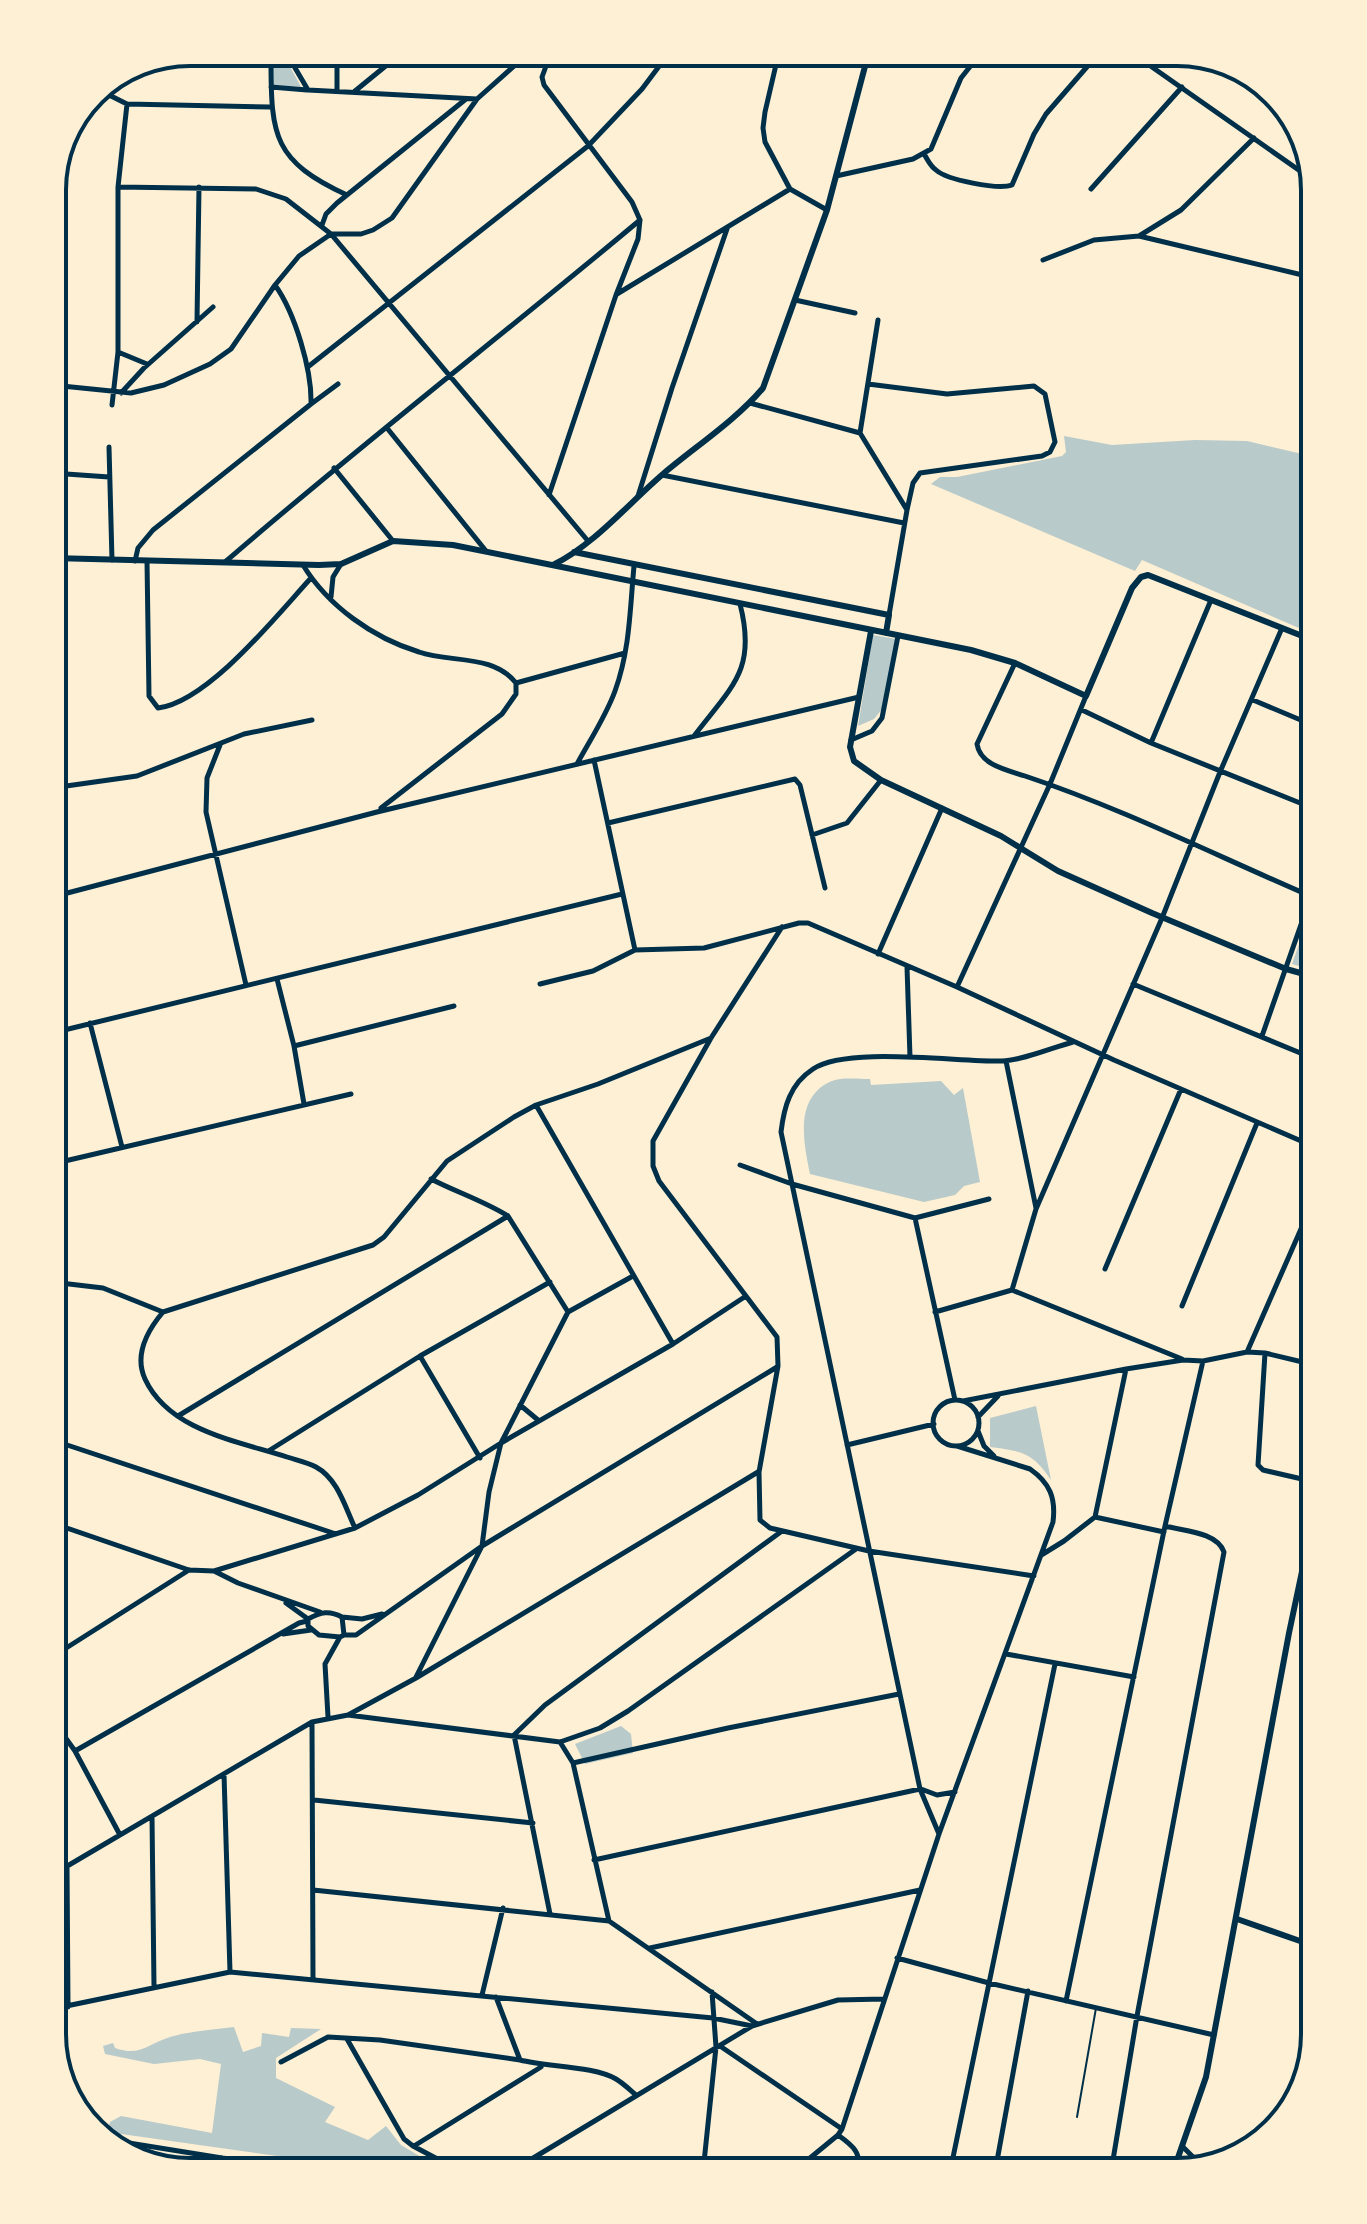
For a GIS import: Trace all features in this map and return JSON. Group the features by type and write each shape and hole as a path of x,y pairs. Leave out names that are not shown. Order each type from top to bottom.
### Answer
{"street":[{"path":"271,66 270,107 281,143 297,166 317,181 347,195"},
{"path":"294,66 308,90"},
{"path":"337,66 337,91"},
{"path":"354,92 386,66"},
{"path":"66,387 121,393 164,385 223,356 243,334 275,285 299,256 331,234 361,234 392,218 477,99 514,66"},
{"path":"546,66 542,77 544,85 632,202 640,220 638,239 549,495"},
{"path":"309,366 588,146 642,89 659,66"},
{"path":"776,66 763,128 765,142 790,189 827,210"},
{"path":"551,566 588,541 750,403 763,388 827,210 865,66"},
{"path":"836,176 924,154 931,149 950,101 970,66"},
{"path":"924,154 942,174 987,186 1003,188 1012,185 1046,114 1088,66"},
{"path":"1151,66 1299,170"},
{"path":"271,87 477,99"},
{"path":"1091,189 1182,87"},
{"path":"110,96 127,104 270,107"},
{"path":"322,225 326,214 347,195 467,98"},
{"path":"112,405 118,352 118,187 127,104"},
{"path":"1139,236 1181,210 1254,138"},
{"path":"118,187 256,189 286,199 322,225 588,541"},
{"path":"197,322 199,187"},
{"path":"616,295 790,189"},
{"path":"225,562 334,468 452,377 640,220"},
{"path":"638,496 727,229"},
{"path":"1043,260 1094,240 1139,236 1301,275"},
{"path":"275,285 283,297 309,366 311,404"},
{"path":"795,300 855,313"},
{"path":"121,393 213,307"},
{"path":"878,320 860,433 907,510"},
{"path":"118,352 148,365"},
{"path":"135,561 138,548 153,530 338,384"},
{"path":"868,384 947,394 1034,386 1045,394 1055,442 1050,452 1042,456 923,471 913,483 886,633"},
{"path":"750,403 860,433"},
{"path":"387,428 486,551"},
{"path":"109,447 112,560"},
{"path":"334,468 393,541"},
{"path":"66,474 109,477"},
{"path":"662,475 904,523"},
{"path":"66,558 341,564 393,541 439,543 971,650 1015,663 1086,696"},
{"path":"574,552 889,615"},
{"path":"147,561 149,691 155,707 161,708 194,693 243,653 311,578"},
{"path":"331,598 333,577 341,564"},
{"path":"302,565 311,578 362,626 419,652 498,667 516,683 516,694 502,714 377,812"},
{"path":"577,764 614,694 626,652 634,566"},
{"path":"957,987 1050,784 1132,588 1144,576 1152,575 1301,635"},
{"path":"1151,743 1211,600"},
{"path":"693,737 735,682 743,666 747,632 740,604"},
{"path":"1012,1290 1036,1209 1162,918 1282,628"},
{"path":"871,631 851,740 851,757 881,780 1001,836 1058,871 1162,918 1301,973"},
{"path":"851,740 872,731 882,718 898,636"},
{"path":"516,683 626,652"},
{"path":"1015,663 980,736 977,748 986,760 1050,784 1301,892"},
{"path":"66,893 377,812 859,697"},
{"path":"1253,700 1301,720"},
{"path":"1082,710 1151,743 1301,804"},
{"path":"66,786 137,776 265,728 312,720"},
{"path":"220,744 207,778 206,812 246,985"},
{"path":"594,760 635,950"},
{"path":"608,823 791,779 800,785 825,888"},
{"path":"812,835 847,823 881,780"},
{"path":"878,954 942,808"},
{"path":"66,1029 622,894"},
{"path":"540,984 593,971 635,950 704,948 808,923 1301,1141"},
{"path":"782,927 711,1038 659,1130 651,1153 659,1181 777,1337 778,1366 759,1472 760,1520 770,1528 869,1551 1034,1576"},
{"path":"1262,1036 1301,929"},
{"path":"907,967 910,1057"},
{"path":"277,979 294,1046 304,1104"},
{"path":"1133,984 1301,1053"},
{"path":"294,1046 454,1006"},
{"path":"90,1023 122,1147"},
{"path":"355,1528 339,1493 324,1473 314,1466 216,1434 177,1416 155,1398 143,1376 141,1363 147,1332 163,1312 373,1245 388,1233 455,1154 536,1105 598,1084 711,1038"},
{"path":"939,1834 920,1789 899,1694 781,1132 785,1106 791,1091 803,1077 814,1068 839,1059 910,1057 1006,1061 1073,1042"},
{"path":"1006,1061 1036,1209"},
{"path":"1105,1269 1181,1089"},
{"path":"66,1161 351,1094"},
{"path":"536,1105 673,1344"},
{"path":"1182,1306 1257,1123"},
{"path":"740,1165 792,1184 915,1218 989,1199"},
{"path":"431,1179 470,1199 493,1206 508,1216 568,1312"},
{"path":"177,1416 508,1216"},
{"path":"915,1218 955,1400"},
{"path":"1247,1352 1301,1229"},
{"path":"416,1678 482,1546 489,1492 501,1443 568,1312 633,1276"},
{"path":"269,1451 420,1356 550,1282"},
{"path":"66,1284 103,1288 163,1312"},
{"path":"935,1312 1012,1290 1183,1360"},
{"path":"66,1528 189,1570 214,1571 355,1528 418,1495 501,1443 673,1344 746,1296"},
{"path":"809,2158 840,2132 939,1834 1053,1522 1055,1505 1046,1482 1030,1469 941,1440 934,1424 940,1407 955,1400 1183,1360 1203,1361 1247,1352 1301,1362"},
{"path":"1265,1353 1258,1465 1263,1470 1301,1479"},
{"path":"420,1356 480,1458"},
{"path":"1066,2001 1164,1529 1203,1361"},
{"path":"282,1634 311,1630 319,1635 356,1635 482,1546 778,1366"},
{"path":"1042,1554 1095,1517 1126,1369"},
{"path":"994,1457 977,1431 978,1417 987,1404 1002,1393"},
{"path":"963,1401 978,1417"},
{"path":"520,1405 539,1421"},
{"path":"847,1445 934,1424"},
{"path":"957,1446 969,1442 977,1431"},
{"path":"66,1445 336,1534"},
{"path":"348,1715 416,1678 759,1472"},
{"path":"1095,1517 1211,1537 1219,1541 1224,1552 1113,2158"},
{"path":"514,1735 545,1705 783,1531"},
{"path":"754,2025 713,2018 230,1972 68,2007 67,1866 312,1722 328,1717 348,1715 560,1742 600,1728 857,1548"},
{"path":"66,1648 189,1570"},
{"path":"214,1571 238,1583 320,1612 331,1611 342,1617 362,1619 387,1613"},
{"path":"1178,2158 1206,2077 1215,2035 1301,1576"},
{"path":"283,1599 308,1620 311,1630"},
{"path":"75,1751 320,1612"},
{"path":"328,1717 325,1664 342,1636 342,1617"},
{"path":"1006,1654 1134,1677"},
{"path":"953,2158 1055,1664"},
{"path":"573,1763 899,1694"},
{"path":"312,1722 313,1978"},
{"path":"514,1735 550,1914"},
{"path":"66,1738 120,1835"},
{"path":"560,1742 573,1763 609,1921"},
{"path":"224,1774 230,1972"},
{"path":"594,1860 920,1789 937,1795 955,1792"},
{"path":"314,1800 533,1823"},
{"path":"152,1816 154,1987"},
{"path":"650,1948 921,1889"},
{"path":"313,1890 609,1921 754,2025"},
{"path":"482,1995 503,1908"},
{"path":"1237,1919 1301,1942"},
{"path":"897,1958 989,1983 1215,2035"},
{"path":"998,2158 1028,1991"},
{"path":"705,2158 718,2046 712,1992"},
{"path":"496,1997 520,2060"},
{"path":"533,2158 754,2025 852,1997 884,1999"},
{"path":"346,2038 399,2133 413,2146 436,2158"},
{"path":"281,2062 322,2039 346,2038 601,2073 616,2079 636,2095"},
{"path":"718,2046 840,2132 856,2150 858,2158"},
{"path":"413,2146 542,2066"},
{"path":"131,2143 222,2158"},
{"path":"1182,2146 1193,2157"}],"lane":[{"path":"1077,2117 1097,2007"}],"shaded area":[{"path":"272,66 290,66 301,87 272,85"},
{"path":"1064,436 1112,445 1195,440 1247,441 1301,454 1301,629 1142,560 1135,571 931,484 940,477 957,477 1062,456 1066,452"},
{"path":"873,635 896,639 883,708 874,719 858,726"},
{"path":"1301,939 1301,967 1292,964"},
{"path":"870,1079 871,1085 941,1081 954,1095 963,1088 980,1182 964,1186 955,1195 924,1202 810,1174 804,1122 811,1098 832,1081"},
{"path":"1036,1406 1051,1480 1026,1455 990,1447 990,1418"},
{"path":"621,1726 631,1734 633,1753 585,1764 575,1744"},
{"path":"234,2027 243,2052 261,2046 262,2033 289,2037 291,2028 321,2029 276,2058 276,2078 335,2107 325,2122 368,2140 386,2126 401,2145 423,2158 292,2158 116,2133 108,2127 110,2122 121,2116 212,2133 221,2064 200,2059 154,2064 105,2054 103,2046 113,2043 115,2048 138,2050 194,2032"},
{"path":"148,2150 193,2158 165,2156"}]}
